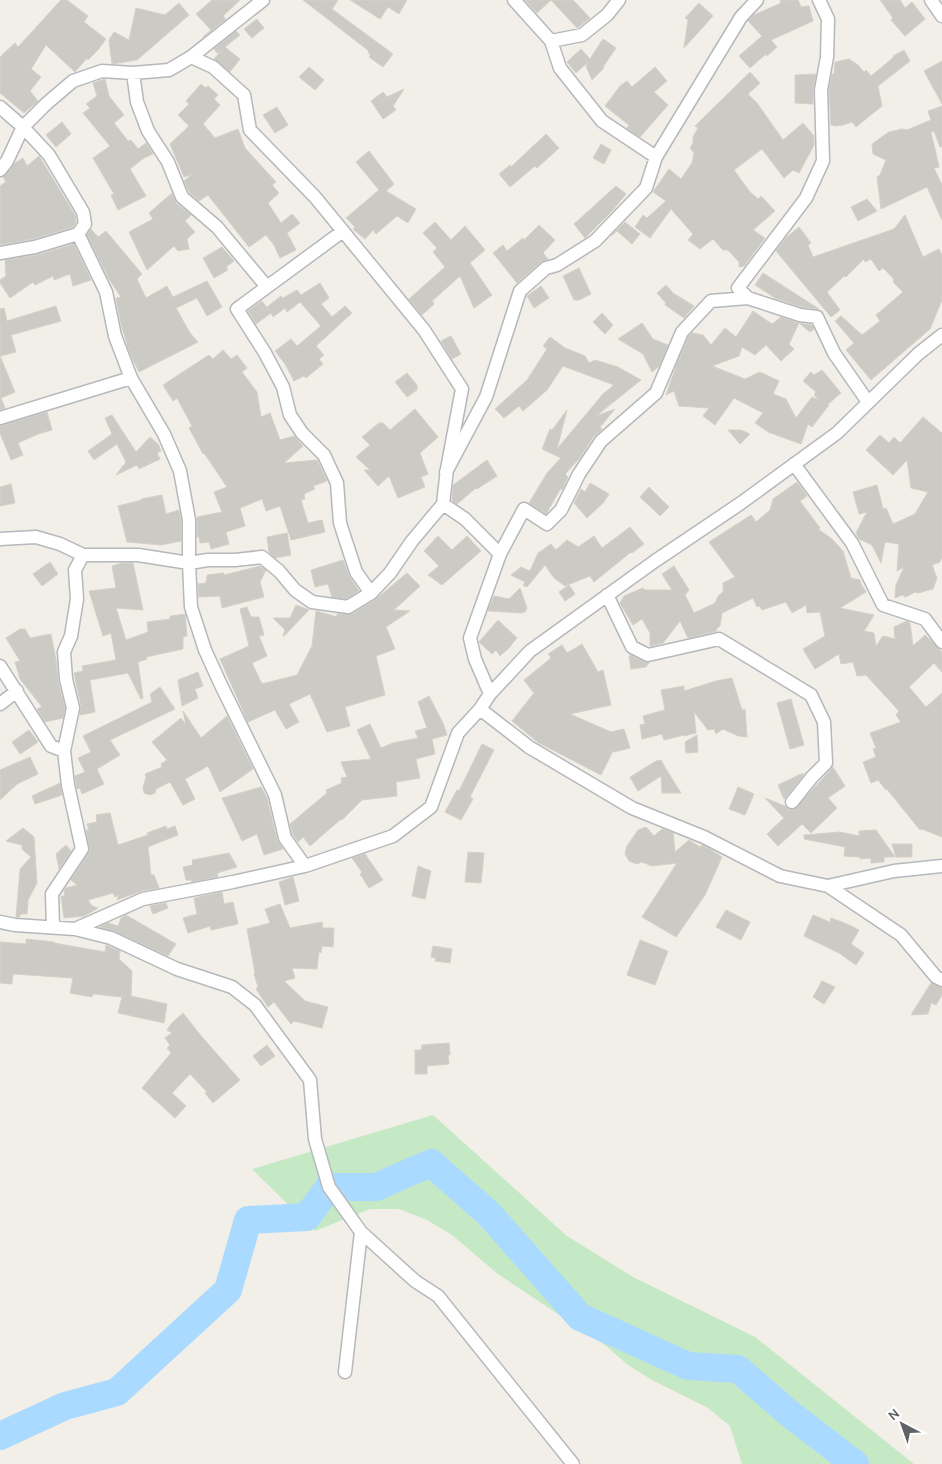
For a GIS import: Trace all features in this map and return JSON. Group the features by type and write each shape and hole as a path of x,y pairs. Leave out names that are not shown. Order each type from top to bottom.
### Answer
{"street":[{"path":"0,170 7,161 23,127 73,81 102,71 133,73 168,70 191,57 263,0"},
{"path":"514,0 551,40 560,68 602,121 656,157"},
{"path":"551,40 582,35 607,15 619,0"},
{"path":"446,472 486,397 520,291 546,268 557,265 595,241 646,188 656,157 740,18 757,0"},
{"path":"748,298 738,288 806,198 823,161 821,90 827,58 828,19 819,0"},
{"path":"932,0 942,16"},
{"path":"0,539 36,537 60,544 82,555 138,555 189,563 208,560 262,558 279,571 295,590 312,602 348,607 371,593 390,573 412,541 443,504 446,472 462,390 424,330 315,197 250,130 244,95 213,67 191,57"},
{"path":"133,73 137,102 148,131 168,162 182,197 217,227 267,287"},
{"path":"0,107 23,127 48,155 83,212 85,224 78,234 35,248 0,253"},
{"path":"343,231 236,309 265,353 283,387 290,415 302,433 324,455 337,484 340,523 356,572 371,593"},
{"path":"78,234 106,292 115,336 131,378 164,434 180,471 190,520 191,606 205,650 275,795 285,838 305,866"},
{"path":"490,694 475,659 470,638 500,554 524,509 547,524 561,510 579,474 601,441 656,393 682,332 711,301 748,298 800,315 817,317 834,353 868,402"},
{"path":"75,929 143,899 305,866 393,836 431,807 458,733 480,709 490,694 530,651 837,433 918,354 942,335"},
{"path":"0,418 131,378"},
{"path":"794,464 852,543 883,605 925,619 942,642"},
{"path":"443,504 465,519 500,554"},
{"path":"52,927 52,894 82,849 68,785 64,751 72,708 66,679 64,652 71,636 77,599 75,570 82,555"},
{"path":"607,596 632,647 648,655 720,639 810,695 824,722 826,763 792,802"},
{"path":"0,666 51,746 64,751"},
{"path":"0,704 17,691"},
{"path":"480,709 529,747 632,808 704,837 780,876 828,886 901,935 936,977 942,980"},
{"path":"828,886 894,871 942,866"},
{"path":"0,922 15,925 75,929 111,938 177,969 232,987 255,1005 310,1080 315,1139 329,1187 361,1232 416,1281 438,1296 502,1373 573,1464"},
{"path":"345,1372 361,1232"}],"green space":[{"path":"433,1115 567,1236 633,1277 755,1337 914,1464 742,1464 730,1426 708,1408 652,1380 628,1365 606,1346 498,1274 452,1235 427,1220 399,1209 370,1209 315,1231 252,1169"}],"building":[{"path":"61,0 67,0 88,16 84,22 106,39 98,50 88,60 87,58 75,72 46,45 31,69 41,77 30,91 38,101 24,113 0,93 0,57 15,43 18,47"},
{"path":"212,0 240,0 223,16 226,19 203,37 211,30 196,14"},
{"path":"303,0 338,0 332,9 393,54 383,67 369,57 371,54 368,53 369,51"},
{"path":"350,0 407,0 399,14 388,7 380,19"},
{"path":"525,0 551,0 537,13"},
{"path":"551,0 573,0 590,18 577,28"},
{"path":"780,0 798,0 801,7 809,6 813,21 771,40 777,47 750,68 739,56 762,36 748,21 754,15 781,3"},
{"path":"880,0 900,0 905,8 912,2 925,19 905,36 891,20 893,18"},
{"path":"179,3 189,15 137,60 112,64 109,40 114,32 129,40 136,8 165,15"},
{"path":"699,3 713,16 684,48 688,20 685,18"},
{"path":"257,19 264,28 252,38 244,29"},
{"path":"236,31 240,35 225,47 240,59 230,72 214,59 221,51 217,53 214,49"},
{"path":"603,39 616,48 604,68 592,80 586,66 588,62 576,73 567,62 581,49 590,59"},
{"path":"904,50 910,61 878,86 882,106 856,127 852,122 843,125 831,125 829,91 835,62 849,59 864,72 866,70 871,76 893,56"},
{"path":"942,61 942,104 924,71"},
{"path":"309,67 324,80 315,90 299,77"},
{"path":"655,67 667,81 654,92 668,105 640,137 627,128 629,125 605,106 620,86 627,81 632,87"},
{"path":"750,72 760,83 748,94 757,103 783,140 803,123 814,136 814,145 799,173 793,170 784,178 762,149 734,170 750,192 758,199 761,196 775,211 753,230 765,238 744,266 739,267 739,262 728,250 723,250 713,239 700,249 688,240 693,234 671,209 650,238 635,227 643,215 647,218 666,201 653,192 669,169 681,179 692,163 694,153 690,148 698,128 695,126"},
{"path":"816,74 813,104 795,103 795,75"},
{"path":"105,79 109,96 124,115 114,123 128,141 131,140 138,149 146,143 153,154 144,158 130,169 146,196 118,210 111,195 114,194 93,158 110,146 83,113 90,108 86,104 97,96 93,83"},
{"path":"201,84 206,88 208,86 218,95 214,99 220,105 203,124 215,138 238,129 245,148 276,182 272,185 279,193 268,203 281,223 292,214 300,223 287,233 296,250 280,258 274,245 266,235 249,247 208,195 199,201 189,192 184,181 192,174 184,177 170,144 189,126 178,115 189,104 186,101"},
{"path":"404,89 393,106 396,110 383,119 371,101 383,92 387,97"},
{"path":"942,106 942,147 940,147 934,131 931,132 939,167 934,168 942,185 942,220 927,187 881,209 877,177 880,175 886,160 873,154 872,144 889,132 902,129 907,130 931,120 928,111"},
{"path":"277,107 288,125 275,133 263,115"},
{"path":"62,122 71,134 56,147 46,135"},
{"path":"546,134 559,148 537,168 535,166 510,187 499,174 510,165 511,167"},
{"path":"601,144 611,150 604,164 593,158"},
{"path":"369,151 394,184 386,191 416,209 408,223 397,216 376,234 373,230 365,239 353,229 355,227 346,218 379,190 356,162"},
{"path":"39,156 75,215 76,222 73,227 33,239 0,245 0,186 6,182 3,177 15,163 23,158 27,166"},
{"path":"616,186 626,194 585,238 574,224"},
{"path":"172,193 176,203 191,215 185,221 195,232 187,239 189,249 178,251 174,246 147,270 129,232 153,219 149,213"},
{"path":"867,199 877,211 858,221 851,207"},
{"path":"905,215 923,257 939,249 942,255 942,300 930,329 871,380 846,350 854,343 835,321 841,316 862,335 880,321 876,315 903,292 894,283 893,278 883,268 879,271 871,259 865,262 864,259 827,292 840,310 831,317 776,251 786,238 799,227 811,243 808,245 813,257 894,229"},
{"path":"435,222 451,240 465,226 485,250 470,263 492,295 474,308 460,276 432,301 434,304 422,315 409,299 445,267 433,252 437,248 423,233"},
{"path":"625,222 640,234 632,244 617,231 611,236"},
{"path":"539,225 555,240 543,253 548,259 541,262 517,283 493,253 503,245 507,251 523,238 524,240"},
{"path":"91,229 98,237 106,231 142,274 137,279 146,298 167,286 173,297 207,281 222,307 207,316 197,298 176,308 190,333 198,342 139,372 129,351 121,324 116,298 121,297 109,279 87,235"},
{"path":"74,244 91,280 73,286 70,274 54,280 53,276 35,285 33,282 10,298 0,283 0,280 6,276 5,260 37,255"},
{"path":"222,247 234,261 226,267 228,270 214,278 203,258"},
{"path":"579,268 591,294 579,300 574,300 563,276"},
{"path":"763,273 819,309 802,307 775,298 755,285"},
{"path":"320,283 329,298 321,304 332,317 345,306 352,313 316,346 324,355 319,359 323,364 306,378 304,376 294,381 275,351 291,339 297,346 321,326 300,302 287,312 285,308 273,317 271,313 256,324 248,311 262,301 270,312 267,307 281,296 283,298 297,290 301,295"},
{"path":"666,285 673,293 694,306 684,318 665,305 666,303 657,293"},
{"path":"541,286 549,298 534,308 527,296"},
{"path":"56,306 61,321 11,335 16,352 0,356 0,309 4,308 7,321"},
{"path":"753,311 772,324 781,317 799,323 789,344 794,349 781,361 766,345 755,355 742,347 739,356 712,366 745,379 760,372 779,381 773,394 786,399 796,418 812,397 819,400 814,395 816,392 803,381 811,372 814,375 822,370 841,393 827,405 829,405 812,427 808,424 801,444 768,432 755,423 763,413 734,398 715,425 703,416 709,408 679,406 674,391 666,395 677,364 692,333 703,335 711,345 725,328 736,337"},
{"path":"602,313 613,325 605,334 593,322"},
{"path":"642,323 653,339 668,345 659,366 652,372 643,354 618,339"},
{"path":"799,323 812,325 814,329 810,332"},
{"path":"451,336 461,354 452,359 441,341"},
{"path":"550,337 565,348 585,356 589,363 595,360 618,367 641,380 596,416 615,409 600,427 602,429 594,436 579,459 565,474 568,477 562,490 561,488 546,514 529,503 547,473 561,458 542,449 550,429 552,430 567,410 557,449 603,394 614,385 563,366 547,390 523,411 519,406 504,418 495,409 527,380 547,349 543,346"},
{"path":"223,350 231,359 237,355 247,368 242,372 257,392 261,417 270,413 280,440 294,436 303,446 284,463 317,460 327,481 313,486 315,489 304,494 305,499 301,500 308,523 322,520 325,532 291,540 280,506 266,511 262,499 240,508 245,526 226,532 229,544 211,549 209,542 200,543 199,537 197,537 197,517 222,512 214,492 227,487 203,454 189,428 192,426 177,398 173,401 163,385 209,355 213,359"},
{"path":"0,356 15,392 1,398 5,408 0,410"},
{"path":"407,373 417,385 417,390 407,397 395,382"},
{"path":"415,409 438,437 420,453 428,474 421,477 425,487 398,498 389,476 378,486 364,470 370,470 356,457 370,445 362,437 379,423 383,423 390,430"},
{"path":"47,412 52,430 18,443 23,455 11,460 0,433 0,426"},
{"path":"112,415 136,452 150,437 158,444 161,451 157,453 160,459 139,469 137,465 116,475 126,462 117,444 94,460 88,451 112,434 105,418"},
{"path":"923,417 942,433 942,556 940,562 932,565 937,578 933,589 915,592 906,597 902,595 895,598 896,585 904,567 897,571 899,544 885,542 881,563 872,545 859,539 856,533 867,512 859,514 853,492 877,485 883,509 886,508 893,524 915,514 928,492 911,488 907,460 893,475 866,450 880,435 889,443 894,437 900,443"},
{"path":"728,430 741,430 750,434 740,444"},
{"path":"487,460 497,476 476,488 457,504 453,501 453,485"},
{"path":"797,482 807,496 800,501 820,528 818,529 832,539 843,551 851,578 860,580 866,592 840,608 874,615 864,631 874,633 876,646 883,636 895,639 894,627 907,621 910,623 913,646 925,635 942,652 942,672 934,663 909,687 926,707 942,693 942,837 922,829 920,830 878,780 871,783 863,762 876,757 873,749 876,748 870,733 901,722 896,715 899,711 866,675 857,676 853,662 841,664 839,654 815,669 803,649 825,636 820,612 807,613 806,605 792,613 786,602 762,610 760,606 757,607 753,598 722,613 720,626 716,629 717,631 688,638 680,621 663,643 650,646 650,633 642,619 633,625 620,603 624,596 643,588 645,590 672,590 662,574 674,566 689,590 685,595 694,613 715,603 718,596 723,592 723,583 735,577 709,542 751,515 756,522 770,510 773,499"},
{"path":"590,483 609,494 604,502 587,518 574,503 581,489 585,492"},
{"path":"11,484 15,503 0,506 0,487"},
{"path":"649,487 669,507 660,516 640,497"},
{"path":"162,495 166,514 179,510 181,541 161,545 127,542 118,506"},
{"path":"630,527 644,544 594,582 590,576 565,586 554,578 545,565 527,587 523,585 525,582 511,575 521,567 530,571 538,553 551,544 556,550 567,540 578,547 594,536 602,548"},
{"path":"287,533 291,555 275,558 269,552 267,537"},
{"path":"438,536 452,550 467,536 481,551 442,585 428,575 439,566 424,551"},
{"path":"343,560 349,576 359,591 346,599 332,597 328,584 315,587 311,570"},
{"path":"50,562 58,574 42,586 33,574"},
{"path":"122,563 133,563 143,610 116,608 126,640 148,632 147,622 170,619 170,616 185,614 187,636 183,637 183,649 146,657 147,659 138,662 143,698 141,699 128,673 90,680 95,712 80,715 81,706 74,673 83,671 82,666 116,660 111,633 103,636 89,591 116,588 112,566"},
{"path":"260,566 266,570 260,582 264,597 222,608 220,596 199,597 198,584 206,583 207,575 224,573 224,575"},
{"path":"407,573 420,586 394,610 410,611 386,627 395,649 376,656 385,695 345,707 350,726 327,732 310,694 289,704 299,722 286,729 275,710 248,722 220,659 249,646 240,609 247,607 251,617 259,617 264,635 259,636 267,656 252,663 262,684 297,675 312,646 316,611 337,617 337,614 352,614 375,600"},
{"path":"569,585 575,594 565,601 559,592"},
{"path":"520,588 527,608 525,612 488,611 494,596 509,599"},
{"path":"296,605 309,610 283,636 285,630 273,618 290,618"},
{"path":"498,620 517,638 500,656 496,650 492,654 479,642"},
{"path":"20,629 25,629 30,638 51,634 58,681 65,708 63,718 45,722 37,709 42,707 20,679 15,662 20,661 6,638"},
{"path":"582,644 598,672 603,670 611,705 570,714 611,732 624,729 630,748 613,751 601,775 539,743 512,721 534,693 524,680 551,658 548,654 562,645 567,653"},
{"path":"631,655 649,663 646,667 631,669 629,656"},
{"path":"198,672 203,686 195,689 198,698 182,706 178,680"},
{"path":"732,678 742,710 745,709 747,737 738,736 723,729 716,734 714,729 708,730 694,712 696,733 664,740 662,734 642,739 640,725 645,724 643,716 665,710 661,690 684,686 684,691"},
{"path":"160,687 175,709 110,740 120,755 97,769 104,784 82,794 80,788 77,789 75,776 85,772 78,758 91,752 83,736 152,702 150,694"},
{"path":"429,696 447,735 432,739 435,754 416,759 420,778 396,782 397,796 362,800 342,820 310,846 303,837 298,842 293,835 290,824 327,793 326,790 342,783 341,778 347,777 341,762 371,759 357,730 370,724 381,748 393,743 418,738 415,731 427,728 418,702"},
{"path":"791,699 804,745 790,749 777,703"},
{"path":"183,711 201,738 227,716 253,769 220,792 208,766 185,779 195,799 183,805 170,782 156,789 155,793 150,795 144,793 143,788 145,774 162,767 161,764 167,760 152,742 181,718 186,725"},
{"path":"29,730 38,742 20,754 12,742"},
{"path":"697,735 698,752 686,753 685,742"},
{"path":"482,744 494,750 470,797 473,799 461,820 445,812 457,790 459,791"},
{"path":"30,757 38,774 17,784 0,800 0,770"},
{"path":"661,760 681,793 662,793 661,776 638,791 630,777 656,761"},
{"path":"833,767 845,786 828,798 837,808 811,833 802,824 778,846 767,834 784,818 765,798 790,810 795,809"},
{"path":"804,774 784,799 778,785"},
{"path":"60,783 62,795 35,804 32,796"},
{"path":"261,787 267,798 277,840 283,849 264,855 257,834 242,841 222,798"},
{"path":"738,787 754,794 745,815 729,809"},
{"path":"110,813 118,845 148,835 147,833 166,826 167,829 175,826 178,835 148,847 151,875 154,875 159,888 141,891 117,900 119,895 115,897 113,893 88,900 92,906 98,908 84,916 64,918 61,896 65,896 64,891 66,888 77,885 71,880 90,851 86,830 89,830 87,824 97,822 96,815"},
{"path":"646,827 654,836 662,829 673,833 675,852 689,840 700,847 702,845 710,849 722,857 705,895 676,937 642,917 677,863 652,866 642,862 637,864 629,861 625,854 627,846 638,830"},
{"path":"23,828 34,837 37,883 28,900 27,914 21,914 19,917 16,917 20,869 31,857 22,849 22,845 6,841"},
{"path":"876,830 895,857 884,857 884,862 871,863 871,858 860,859 860,857 844,856 845,847 804,839 804,835 840,832 859,836 859,831"},
{"path":"892,844 912,844 912,857 896,857"},
{"path":"66,845 71,851 59,869 56,854"},
{"path":"468,852 484,853 481,883 465,882"},
{"path":"229,853 237,867 217,873 218,877 192,882 191,880 186,880 183,867 193,865 192,860"},
{"path":"365,854 383,880 369,888 360,874 362,872 352,858"},
{"path":"418,866 431,871 425,899 412,896"},
{"path":"293,877 299,901 285,905 279,882"},
{"path":"222,892 224,904 233,902 238,924 211,930 210,926 188,933 183,918 197,914 194,898"},
{"path":"166,903 168,908 153,914 150,906"},
{"path":"280,904 290,928 322,922 323,928 334,928 333,947 322,946 321,953 319,952 317,969 292,968 295,978 284,981 305,1001 328,1007 322,1028 294,1021 291,1024 274,1002 268,1007 256,989 258,987 254,974 247,929 270,923 265,909"},
{"path":"726,910 750,922 741,940 716,927"},
{"path":"126,915 176,944 168,956 114,931 100,927 108,923 118,926 121,918"},
{"path":"813,915 830,922 831,918 859,930 851,944 864,953 856,965 839,953 804,936"},
{"path":"26,939 54,942 105,952 106,945 120,951 119,959 132,971 131,996 167,1004 164,1023 118,1013 122,997 93,994 92,997 70,993 73,978 13,974 12,984 0,983 0,942 26,944"},
{"path":"640,940 668,951 655,985 627,975"},
{"path":"433,946 452,949 450,963 435,961 436,958 431,957"},
{"path":"822,981 835,987 824,1004 813,997"},
{"path":"931,983 942,988 942,995 936,1005 931,1003 928,1014 911,1015"},
{"path":"183,1013 240,1080 213,1103 205,1093 207,1092 190,1074 172,1093 186,1106 175,1118 142,1088 171,1053 167,1048 170,1045 165,1038 172,1033 167,1030"},
{"path":"449,1043 449,1064 427,1066 427,1074 415,1074 415,1050 421,1050 422,1045"},
{"path":"267,1045 275,1056 261,1066 253,1056"}],"waterway":[{"path":"0,1436 65,1406 117,1392 228,1290 248,1220 307,1217 329,1187 376,1187 431,1163 489,1214 580,1317 688,1366 738,1369 790,1414 855,1464"}]}
